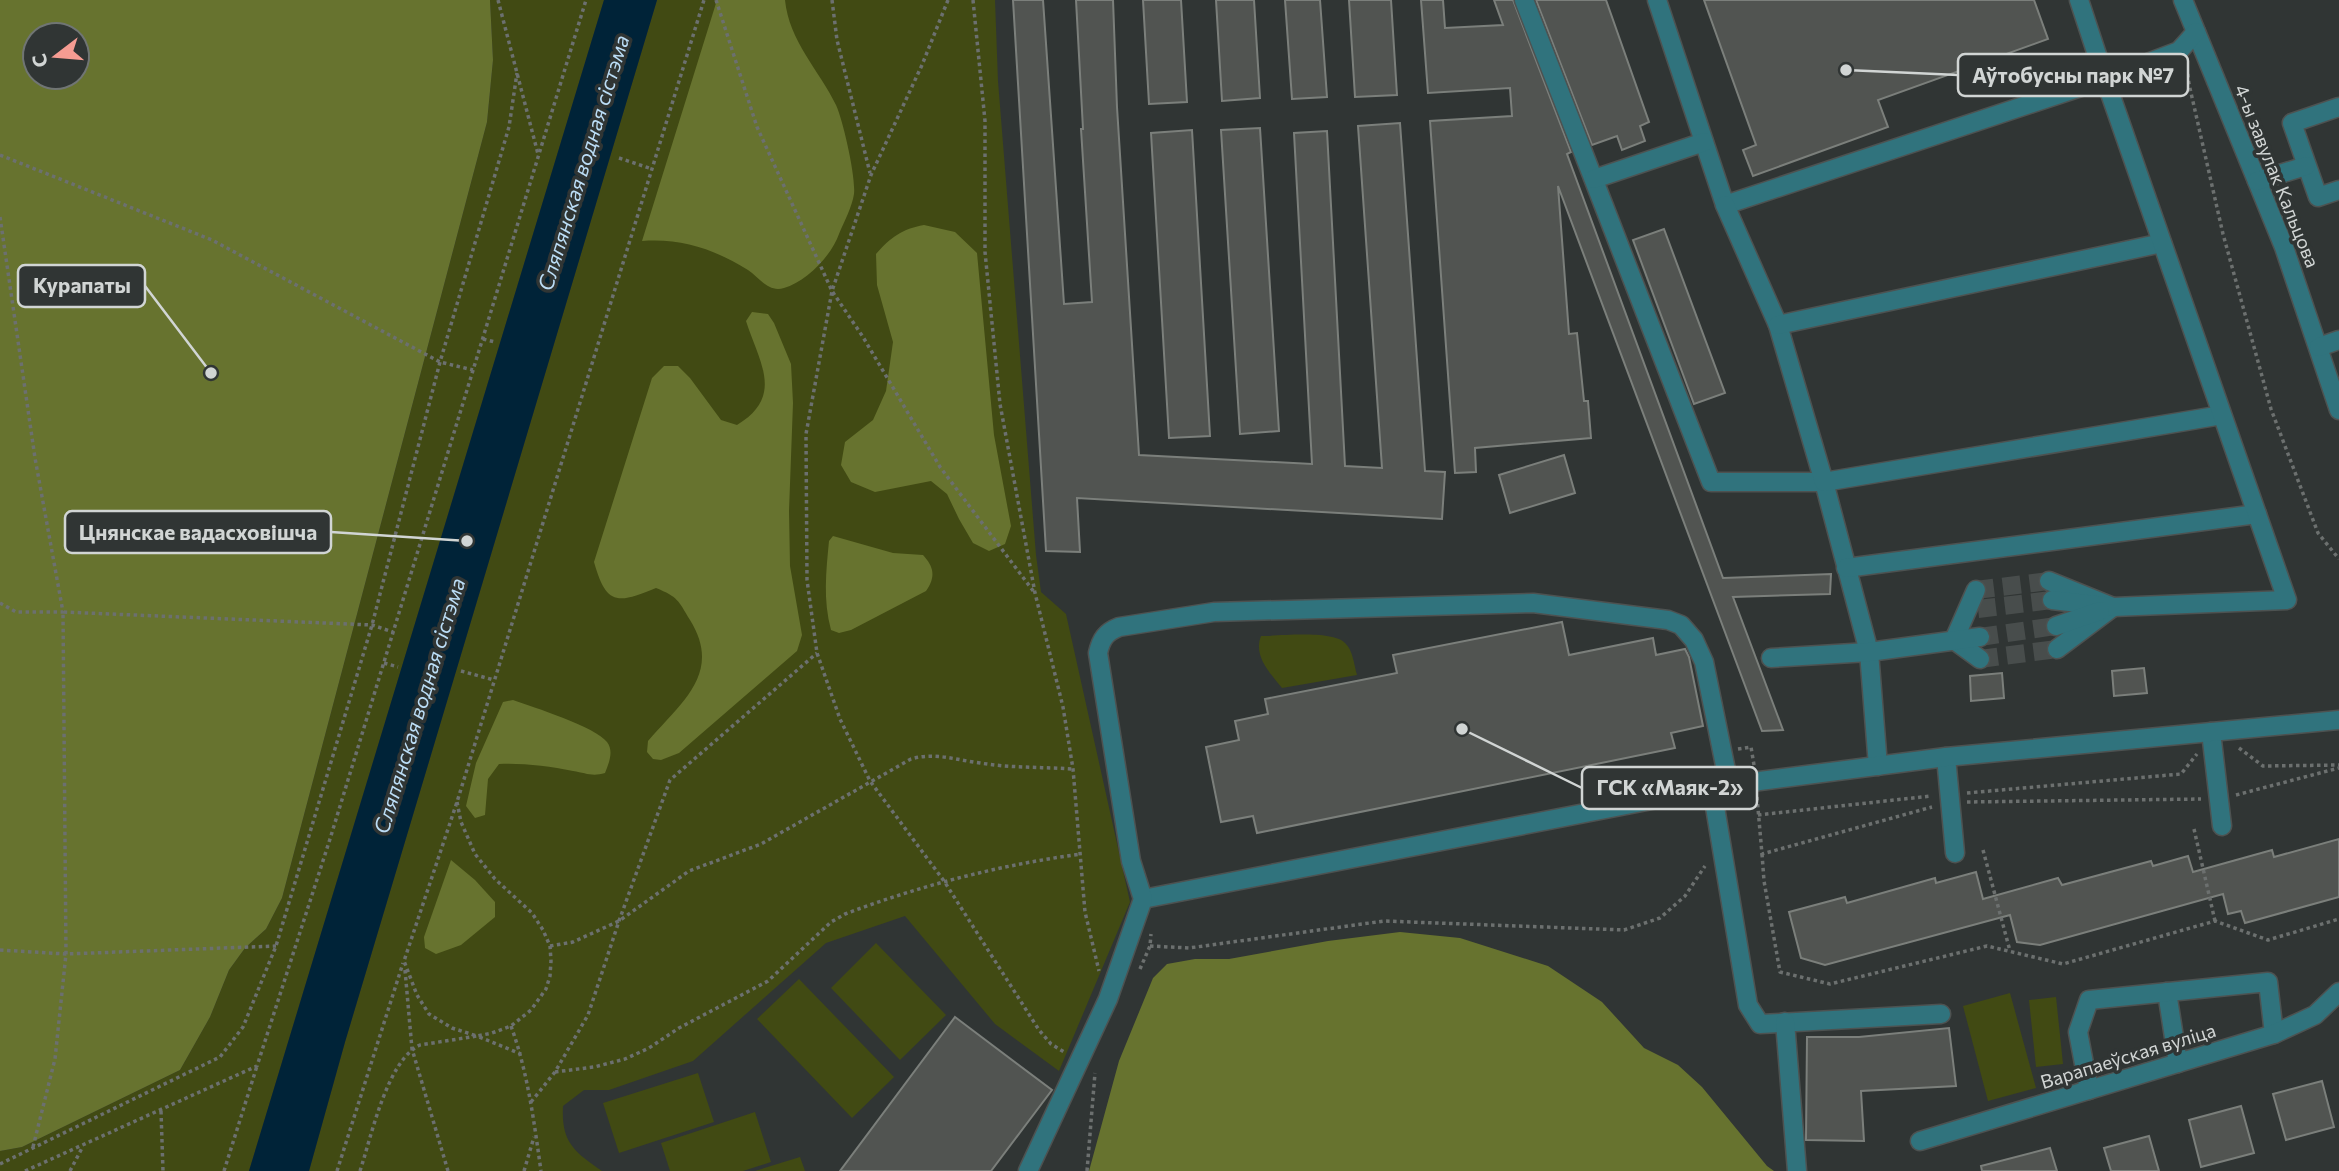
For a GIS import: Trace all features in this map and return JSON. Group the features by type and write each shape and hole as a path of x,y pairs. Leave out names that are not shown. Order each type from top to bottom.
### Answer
{"street":[{"path":"1524,0 1711,482 1824,482 2222,415"},
{"path":"1657,0 1725,205 1778,325 1824,482 1869,652 1878,765"},
{"path":"2052,600 2113,607 2287,600 2078,0"},
{"name":"4-ы завулак Кальцова","path":"2183,0 2191,38 2257,181 2284,247 2339,410"},
{"path":"1725,205 2105,79 2179,51 2191,38"},
{"path":"2339,107 2292,123 2318,197 2339,190"},
{"path":"1594,179 1704,142"},
{"path":"2257,181 2306,166"},
{"path":"1778,325 2162,243"},
{"path":"2319,348 2339,340"},
{"path":"1846,568 2257,514"},
{"path":"2049,582 2113,607"},
{"path":"1954,640 1976,590"},
{"path":"1028,1171 1108,999 1143,900 1131,861 1098,653 1101,640 1119,627 1214,612 1533,603 1668,620 1681,625 1694,640 1704,662 1724,752 1718,831 1748,1005 1760,1024 1941,1014"},
{"path":"2056,626 2113,607"},
{"path":"2057,649 2113,607"},
{"path":"1954,640 1978,610"},
{"path":"1771,658 1869,652 1980,637"},
{"path":"1954,640 1980,659"},
{"path":"1143,900 1756,781 1946,757 2212,741 2339,720"},
{"path":"2212,741 2222,826"},
{"path":"1946,757 1955,853"},
{"path":"2089,1090 2078,1032 2089,1000 2268,982 2274,1034"},
{"path":"2167,992 2178,1063"},
{"name":"Варапаеўская вуліца","path":"1920,1141 2274,1034 2315,1015 2339,992"},
{"path":"1785,1022 1797,1171"}],"path":[{"path":"498,0 539,156"},
{"path":"473,370 586,0"},
{"path":"337,1171 457,802 704,0"},
{"path":"716,0 757,127 832,291 863,337 940,467 1035,593"},
{"path":"832,0 837,40 871,175"},
{"path":"948,0 922,65 871,175 832,291 806,434 807,580 817,653 840,719 870,781 944,881 1039,1030 1051,1044 1081,1059 1095,1072 1087,1171"},
{"path":"973,0 985,121 985,252 1000,404 1035,593 1063,707 1073,769 1085,912 1108,999"},
{"path":"2191,38 2189,84 2223,234 2271,409 2318,533 2339,559"},
{"path":"0,1164 220,1057 243,1027 276,947 372,625 440,362 509,127 517,73"},
{"path":"0,155 212,240 440,362 473,370"},
{"path":"619,158 652,169"},
{"path":"0,217 35,458 63,612 66,954 55,1059 33,1148"},
{"path":"473,370 482,339"},
{"path":"482,339 495,342"},
{"path":"224,1171 384,663 482,339"},
{"path":"0,603 16,612 372,625 393,632"},
{"path":"531,1102 555,1072 589,1015 619,921 670,780 817,653"},
{"path":"384,663 398,667"},
{"path":"461,671 494,680"},
{"path":"1758,815 2181,774 2196,754 2212,741 2238,748 2263,766 2339,767"},
{"path":"1724,752 1751,747 1764,881 1780,972 1830,984 1987,946 2063,964 2215,920 2267,940 2339,919"},
{"path":"550,946 573,942 619,921 689,871 761,844 911,759 936,755 982,764 1073,769"},
{"path":"1762,854 1951,798 2219,799 2339,767"},
{"path":"360,1171 388,1086 412,1049 420,1045 492,1033 511,1026 531,1010 546,989 550,976 550,946 544,930 475,854 461,822 457,802"},
{"path":"2194,829 2215,920"},
{"path":"1150,946 1189,948 1384,921 1624,930 1660,918 1685,895 1705,866 1718,831"},
{"path":"1983,850 2010,951"},
{"path":"555,1072 594,1067 625,1059 649,1048 679,1028 768,981 831,922 845,914 944,881 1082,854"},
{"path":"1139,971 1150,946 1151,934"},
{"path":"0,950 66,954 276,947"},
{"path":"404,961 417,995 429,1014 452,1028 521,1054"},
{"path":"404,961 412,1049 448,1171"},
{"path":"511,1026 521,1054 531,1102 541,1171"},
{"path":"25,1171 257,1066"},
{"path":"161,1111 163,1171"},
{"path":"524,1171 534,1135"},
{"path":"70,1171 83,1146"}],"green space":[{"path":"0,0 490,0 493,60 487,122 282,898 266,929 245,948 229,970 210,1017 180,1070 22,1147 0,1151"},
{"path":"490,0 604,0 249,1171 0,1171 0,1151 22,1147 180,1070 210,1017 229,970 245,948 266,929 282,898 487,122 493,60"},
{"path":"657,0 995,0 998,81 1041,592 1066,614 1130,902 1059,1071 995,1024 905,916 826,943 693,1061 609,1090 584,1090 563,1106 564,1129 571,1145 602,1171 309,1171 345,1042"},
{"path":"717,0 785,0 792,29 836,105 845,135 854,186 848,214 836,242 824,259 801,280 784,288 768,286 748,270 697,246 670,241 642,241"},
{"path":"924,225 955,232 977,253 994,435 1011,526 1005,544 989,551 973,543 947,494 931,481 875,492 851,482 841,465 845,442 873,420 886,391 893,342 877,285 876,254 897,235"},
{"path":"752,312 768,314 791,364 793,403 790,566 802,635 797,651 679,753 661,760 653,759 647,752 648,741 684,700 700,672 702,656 699,639 683,608 669,594 656,588 631,597 614,597 603,586 594,562 652,378 664,366 678,366 721,420 737,425 752,414 760,402 764,390 762,364 746,321"},
{"path":"833,536 893,553 923,555 932,572 929,586 926,591 851,630 839,633 831,630 826,586 829,541"},
{"path":"1318,635 1338,639 1350,650 1357,675 1282,688 1261,657 1261,636"},
{"path":"513,700 563,718 601,736 610,749 608,765 605,773 593,775 536,765 499,764 488,779 485,815 475,818 466,806 476,763 503,702"},
{"path":"451,860 475,880 495,902 495,917 461,945 436,954 425,948 424,937"},
{"path":"1400,932 1460,938 1548,966 1602,1002 1644,1048 1678,1065 1702,1087 1774,1171 1089,1171 1119,1061 1153,978 1167,964 1195,959 1229,959 1328,941"},
{"path":"876,943 946,1015 900,1060 831,988"},
{"path":"799,979 894,1077 852,1118 757,1019"},
{"path":"2010,993 2036,1088 1988,1101 1963,1006"},
{"path":"2056,997 2063,1064 2036,1067 2029,1000"},
{"path":"698,1073 714,1122 619,1153 603,1103"},
{"path":"755,1112 771,1162 743,1171 670,1171 661,1143"},
{"path":"800,1157 805,1171 755,1171"}],"water":[{"name":"Сляпянская водная сістэма","path":"604,0 657,0 345,1042 309,1171 249,1171"}],"building":[{"path":"1013,0 1043,0 1064,304 1092,302 1076,0 1113,0 1117,107 1139,455 1312,464 1294,133 1327,131 1345,466 1382,468 1358,126 1400,123 1425,471 1445,472 1442,519 1077,498 1080,552 1046,551"},
{"path":"1143,0 1181,0 1187,102 1149,104"},
{"path":"1216,0 1254,0 1260,98 1222,101"},
{"path":"1285,0 1320,0 1327,97 1292,99"},
{"path":"1349,0 1391,0 1397,95 1355,97"},
{"path":"1421,0 1443,0 1445,28 1503,25 1494,0 1513,0 1571,152 1567,154 1723,578 1831,574 1830,594 1733,597 1783,730 1762,731 1558,186 1569,334 1577,333 1591,438 1475,448 1476,472 1455,473 1430,121 1512,116 1510,88 1428,93"},
{"path":"1536,0 1606,0 1649,122 1640,126 1645,141 1622,150 1617,136 1592,145"},
{"path":"1704,0 2034,0 2048,39 1878,100 1888,127 1753,176 1743,150 1756,145"},
{"path":"1260,128 1279,431 1240,434 1221,130"},
{"path":"1192,130 1210,436 1169,438 1151,133"},
{"path":"1664,229 1725,393 1694,404 1633,240"},
{"path":"1564,455 1575,493 1510,513 1499,475"},
{"path":"1562,622 1569,655 1653,638 1656,655 1685,649 1703,726 1671,733 1675,748 1257,833 1253,816 1221,822 1206,747 1239,740 1235,721 1268,714 1265,699 1397,673 1393,655"},
{"path":"2144,668 2147,693 2114,696 2112,671"},
{"path":"2002,673 2004,698 1971,701 1970,676"},
{"path":"2339,839 2339,897 2245,923 2241,911 2228,914 2223,894 2040,945 2017,942 2010,915 1825,965 1801,958 1789,912 1845,897 1847,903 1935,878 1936,883 1976,872 1983,899 2058,878 2062,885 2151,861 2153,866 2188,856 2193,872 2272,850 2274,857"},
{"path":"955,1017 1052,1090 991,1171 840,1171"},
{"path":"1949,1028 1956,1086 1861,1091 1864,1141 1806,1140 1807,1037 1859,1037"},
{"path":"2322,1081 2334,1127 2286,1140 2273,1094"},
{"path":"2241,1106 2254,1153 2201,1167 2189,1120"},
{"path":"2149,1136 2159,1171 2111,1171 2104,1148"},
{"path":"2050,1148 2057,1171 1982,1171 1981,1166"}],"tunnel":[{"path":"1976,590 2049,581"},
{"path":"1978,609 2052,600"},
{"path":"1980,637 2056,626"},
{"path":"1980,659 2057,649"}],"place":[{"name":"Аўтобусны парк №7","path":"1846,70"},
{"name":"Курапаты","path":"211,373"},
{"name":"Цнянскае вадасховішча","path":"467,541"},
{"name":"ГСК «Маяк-2»","path":"1462,729"}]}
